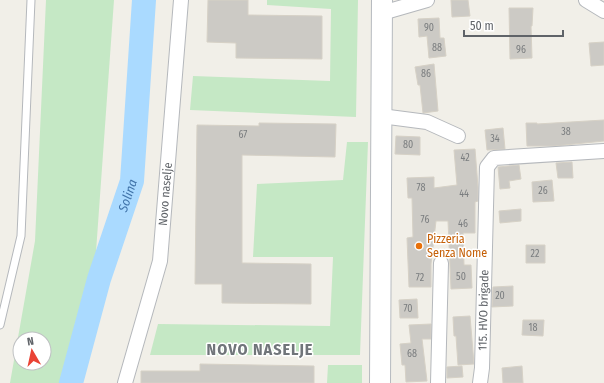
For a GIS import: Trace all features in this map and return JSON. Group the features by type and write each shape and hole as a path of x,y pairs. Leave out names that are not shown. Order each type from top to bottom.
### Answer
{"main road":[{"path":"380,383 382,6"}],"street":[{"name":"Novo naselje","path":"125,383 160,261 181,0"},
{"path":"382,6 427,0"},
{"path":"586,0 604,11"},
{"path":"381,116 427,122 458,136"},
{"name":"115. HVO brigade","path":"480,383 487,167 494,158 604,151"},
{"path":"438,383 441,263"}],"lane":[{"path":"0,326 21,236 31,0"}],"green space":[{"path":"46,0 114,0 94,280 66,383 10,383 12,371 52,371 52,331 19,331 35,241"},
{"path":"267,0 358,0 356,117 190,110 193,76 330,81 331,9 267,5"},
{"path":"347,142 368,142 360,355 150,355 158,324 330,326 333,257 253,257 257,184 343,180"},
{"path":"328,365 362,365 362,383 327,383"}],"building":[{"path":"208,0 248,0 248,15 322,16 322,59 236,58 236,43 207,42"},
{"path":"451,0 468,0 470,16 452,17"},
{"path":"509,8 533,8 531,26 532,58 510,59"},
{"path":"439,18 440,38 444,38 446,56 429,58 427,36 419,37 418,19"},
{"path":"604,42 604,65 591,66 589,43"},
{"path":"434,64 438,111 423,113 420,85 418,85 415,67"},
{"path":"604,120 604,141 555,146 527,146 526,123 537,124"},
{"path":"259,123 336,124 335,157 242,155 242,263 311,264 311,304 222,303 222,284 195,284 197,125 259,126"},
{"path":"503,128 505,149 487,150 485,130"},
{"path":"396,136 420,137 420,155 395,154"},
{"path":"475,149 478,201 475,202 475,233 463,233 464,265 471,265 472,288 451,289 448,221 436,221 431,264 431,287 409,287 407,238 413,237 412,198 408,198 407,178 434,177 434,188 457,185 454,150"},
{"path":"572,162 573,178 558,178 556,163"},
{"path":"519,165 521,179 509,181 510,188 500,189 498,167"},
{"path":"552,180 554,201 533,202 532,182"},
{"path":"521,209 521,221 500,223 499,211"},
{"path":"526,245 545,245 545,263 526,263"},
{"path":"513,286 513,306 492,307 493,287"},
{"path":"417,299 418,318 400,318 399,300"},
{"path":"470,316 474,364 458,365 453,317"},
{"path":"523,320 544,320 543,336 522,335"},
{"path":"431,324 431,339 422,339 427,381 406,382 405,365 402,365 400,344 411,343 409,325"},
{"path":"200,364 314,366 314,383 141,383 141,371 200,371"},
{"path":"462,366 463,377 447,378 447,367"},
{"path":"522,366 523,383 503,383 502,368"}],"waterway":[{"name":"Solina","path":"71,383 99,279 132,181 144,0"}],"place":[{"name":"Pizzeria Senza Nome","path":"419,246"}],"district":[{"name":"NOVO NASELJE","path":"260,349"}]}
